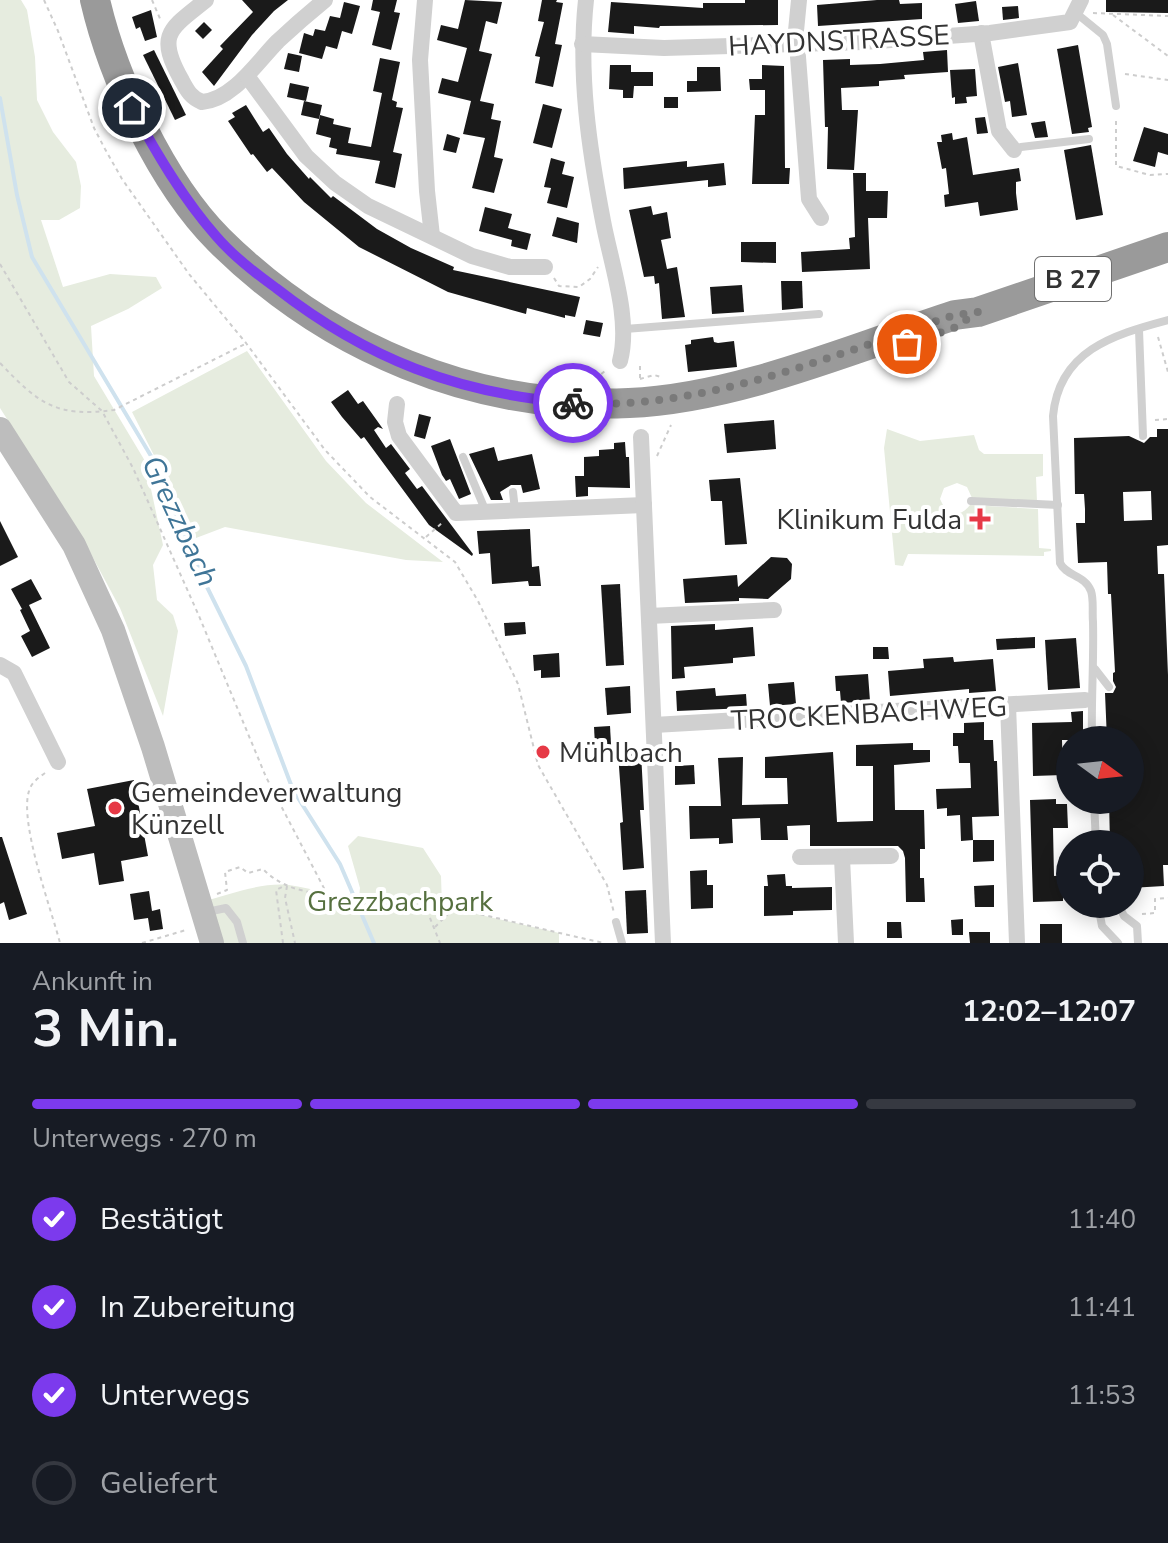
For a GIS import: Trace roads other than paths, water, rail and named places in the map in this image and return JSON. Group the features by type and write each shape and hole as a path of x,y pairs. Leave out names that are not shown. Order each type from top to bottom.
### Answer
{"highway":[{"name":"B 27","path":"81,0 89,36 107,86 134,144 172,202 208,246 255,290 321,338 371,366 440,393 494,407 567,417 629,417 689,411 750,397 817,375 954,328 978,312"},
{"name":"B 27","path":"95,0 132,108 182,193 218,239 264,280 313,316 377,354 441,378 536,400 629,403 728,388 955,315 978,312 1168,247"}],"main road":[{"path":"0,429 74,545 113,630 206,920"}],"street":[{"path":"206,0 166,31 170,59 190,96 208,102 247,76 275,44 325,0"},
{"path":"425,0 420,60 432,236"},
{"path":"586,0 582,44 590,138 625,329 620,361"},
{"path":"799,0 797,43 809,199 821,218"},
{"name":"HAYDNSTRASSE","path":"582,44 664,48 981,33 1064,24 1070,22 1080,8"},
{"path":"981,33 999,131 1017,149"},
{"path":"247,76 306,156 335,183 368,206 472,256 510,267 545,267"},
{"path":"397,404 395,422 399,436 456,513 644,505"},
{"path":"641,437 663,943"},
{"path":"649,616 774,610"},
{"path":"0,665 14,673 58,762"},
{"name":"TROCKENBACHWEG","path":"654,725 1088,700"},
{"path":"1008,705 1017,943"},
{"path":"800,857 891,856"},
{"path":"842,858 846,943"}],"lane":[{"path":"1080,8 1107,44 1116,106"},
{"path":"1017,149 1089,139"},
{"path":"625,329 819,314"},
{"path":"1091,726 1088,700 1095,669 1092,594 1085,581 1061,567 1053,416 1055,397 1062,378 1081,355 1168,320"},
{"path":"1139,330 1143,436"},
{"path":"463,457 487,512"},
{"path":"513,492 516,511"},
{"path":"971,501 1058,505"},
{"path":"1095,669 1109,687"},
{"path":"206,920 226,908 237,922 243,943"},
{"path":"1101,918 1102,926 1118,943"},
{"path":"1125,918 1137,926 1138,943"},
{"path":"616,922 622,943"}],"waterway":[{"name":"Grezzbach","path":"0,98 17,195 32,257 151,456 206,585 246,666 293,790 340,864 374,943"}],"place":[{"name":"Klinikum Fulda","path":"980,519"},
{"name":"Mühlbach","path":"543,752"},
{"name":"Gemeindeverwaltung Künzell","path":"115,808"}],"park label":[{"name":"Grezzbachpark","path":"400,901"}]}
